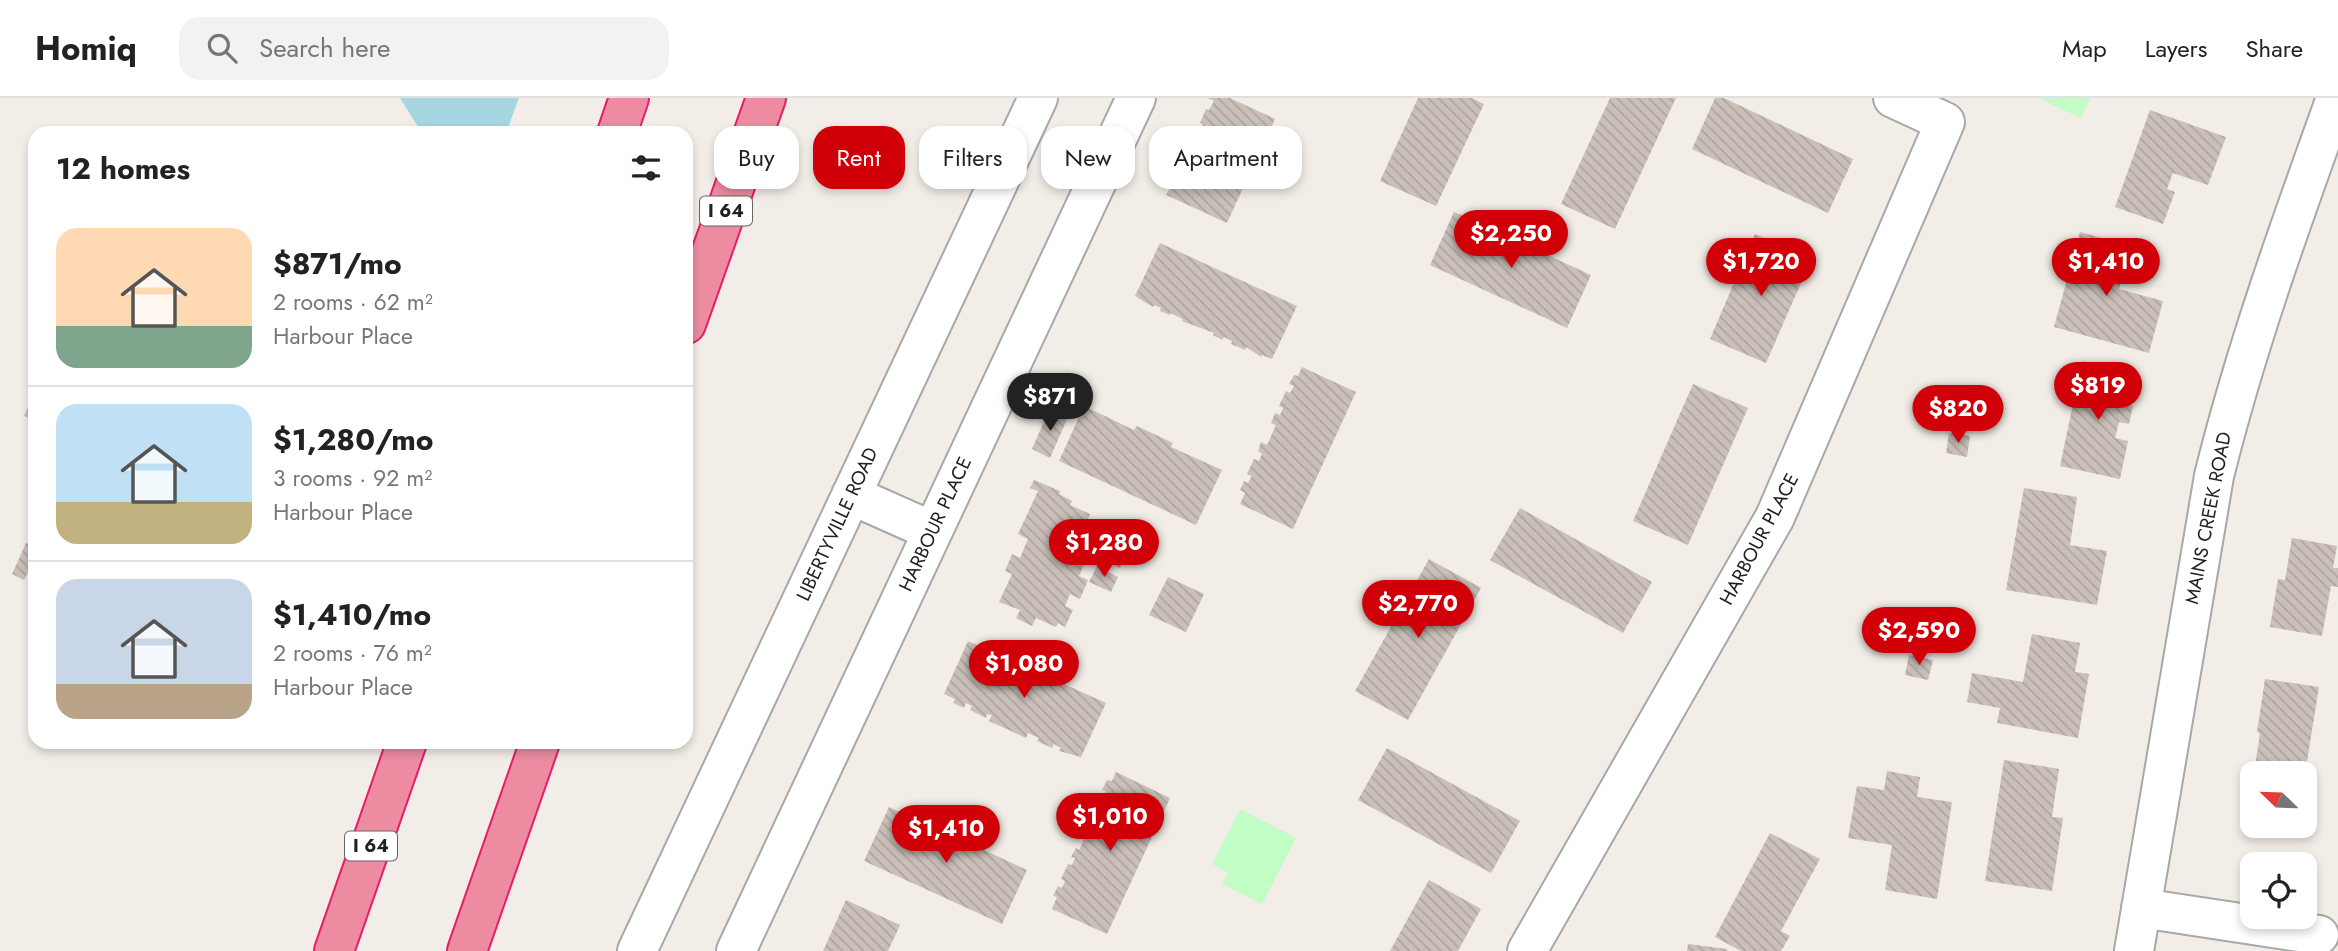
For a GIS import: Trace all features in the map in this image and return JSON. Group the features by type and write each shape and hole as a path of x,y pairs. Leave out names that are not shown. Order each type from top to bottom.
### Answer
{"highway":[{"path":"619,126 629,98"},
{"name":"I 64","path":"693,304 766,98"},
{"name":"I 64","path":"334,951 405,749"},
{"path":"467,951 538,749"}],"street":[{"name":"LIBERTYVILLE ROAD","path":"637,951 1038,98"},
{"name":"HARBOUR PLACE","path":"736,951 1136,98"},
{"name":"HARBOUR PLACE","path":"1527,951 1775,517 1876,286 1945,122 1893,98"},
{"name":"MAINS CREEK ROAD","path":"2134,951 2214,475 2229,415 2281,247 2336,98"},
{"path":"850,495 932,531"},
{"path":"2141,908 2319,935"}],"green space":[{"path":"2038,98 2090,98 2081,118"},
{"path":"1240,809 1296,838 1262,904 1222,884 1228,873 1212,864"}],"water":[{"path":"400,98 519,98 509,126 418,126"}],"building":[{"path":"1208,98 1230,98 1275,119 1272,126 1202,126 1200,123 1206,109 1209,110 1214,101"},
{"path":"1418,98 1472,98 1484,104 1436,206 1380,181"},
{"path":"1610,98 1676,98 1615,229 1561,204"},
{"path":"1715,98 1724,98 1853,159 1828,213 1692,149"},
{"path":"2150,110 2226,137 2208,185 2173,173 2167,189 2175,192 2163,224 2115,207"},
{"path":"1169,189 1243,189 1227,223 1166,195"},
{"path":"1454,212 1591,275 1567,328 1430,265"},
{"path":"2080,232 2131,246 2119,289 2163,301 2149,353 2054,327"},
{"path":"1755,234 1812,258 1766,363 1710,339"},
{"path":"1160,243 1297,306 1272,359 1262,355 1261,357 1246,347 1245,350 1231,344 1232,341 1224,337 1222,340 1213,335 1214,333 1160,311 1161,308 1154,305 1153,307 1135,296"},
{"path":"2082,361 2131,372 2124,404 2133,406 2129,424 2119,422 2115,438 2128,441 2120,479 2060,466"},
{"path":"1302,367 1356,392 1293,529 1240,504 1245,493 1240,490 1244,481 1248,483 1252,476 1247,474 1254,459 1259,461 1262,454 1258,451 1261,442 1267,445 1276,425 1271,423 1275,413 1280,415 1283,408 1279,406 1286,391 1290,393 1294,386 1289,384 1294,375 1298,376"},
{"path":"1693,384 1748,408 1688,545 1633,521"},
{"path":"1084,406 1134,430 1137,426 1173,443 1171,447 1222,470 1196,525 1059,461"},
{"path":"1050,408 1068,417 1050,458 1032,449"},
{"path":"1949,433 1970,436 1967,457 1946,453"},
{"path":"1034,480 1060,491 1059,494 1072,501 1070,505 1090,514 1072,556 1085,562 1079,576 1088,580 1080,599 1070,594 1065,606 1073,610 1065,627 1058,623 1056,627 1036,618 1032,626 1016,618 1020,610 999,602 1012,574 1005,571 1012,554 1020,558 1028,539 1018,534 1038,491 1030,488"},
{"path":"2024,488 2077,497 2070,545 2107,551 2097,605 2006,590"},
{"path":"1520,508 1652,582 1623,633 1490,560"},
{"path":"1100,527 1132,542 1120,568 1088,553"},
{"path":"2292,538 2337,546 2333,568 2338,568 2338,587 2331,586 2322,636 2270,627 2278,579 2285,580"},
{"path":"26,543 28,544 28,572 24,580 12,574"},
{"path":"1429,559 1481,588 1408,720 1355,691"},
{"path":"1097,566 1118,577 1111,592 1089,582"},
{"path":"1168,577 1204,594 1186,632 1149,615"},
{"path":"2032,634 2080,643 2075,672 2089,674 2078,738 1997,723 2000,708 1967,702 1972,673 2023,682"},
{"path":"968,641 1106,703 1081,757 1059,751 1061,748 1054,744 1052,748 1028,733 1026,738 989,721 992,715 987,714 986,718 970,710 972,706 966,703 964,708 953,703 955,699 944,694"},
{"path":"1909,655 1933,660 1928,680 1905,675"},
{"path":"2265,679 2319,687 2307,761 2256,761 2260,733 2257,732"},
{"path":"1387,748 1520,821 1491,873 1358,800"},
{"path":"2004,760 2059,769 2052,817 2063,818 2052,891 1985,881"},
{"path":"1887,771 1920,777 1917,797 1952,802 1937,899 1885,890 1892,845 1848,838 1857,786 1884,790"},
{"path":"1116,772 1170,798 1107,934 1052,909 1057,897 1053,896 1058,886 1062,888 1065,881 1061,879 1068,864 1072,865 1075,858 1071,857 1076,848 1079,850 1089,829 1086,828 1089,819 1093,821 1096,813 1092,811 1100,796 1103,798 1106,791 1102,790 1107,780 1112,781"},
{"path":"889,807 936,829 938,823 976,840 973,845 1027,870 1002,924 864,861"},
{"path":"1770,833 1820,859 1781,931 1790,936 1781,951 1741,951 1715,937"},
{"path":"1429,880 1481,909 1458,951 1390,951"},
{"path":"846,900 900,925 888,951 823,951"},
{"path":"1688,944 1727,949 1727,951 1687,951"}]}
